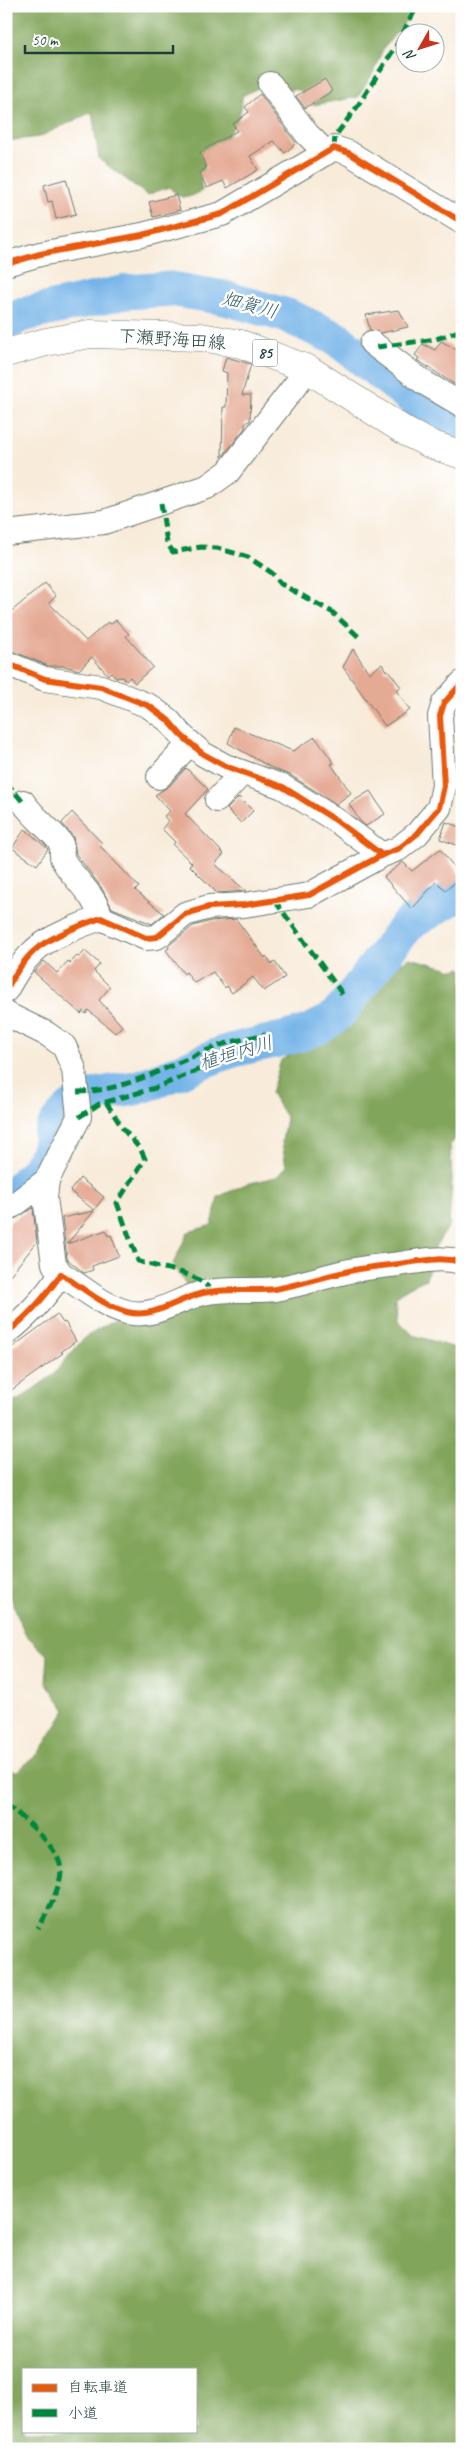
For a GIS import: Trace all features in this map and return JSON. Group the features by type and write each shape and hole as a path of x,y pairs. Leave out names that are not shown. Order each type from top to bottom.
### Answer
{"main road":[{"name":"下瀬野海田線","path":"6,353 46,342 90,334 201,337 242,344 308,369 408,433 438,447 462,455"}],"street":[{"path":"270,84 307,134 326,153"},
{"path":"6,264 40,254 142,235 222,214 334,148 349,153 462,222"},
{"path":"372,343 423,382 462,405"},
{"path":"6,533 104,522 207,487 228,472 308,369"},
{"path":"6,663 45,679 101,687 150,706 168,720 203,754 242,773 283,787 344,826 382,855"},
{"path":"23,802 37,820 60,842 63,860 93,897 101,918 146,938 157,937 186,914 209,907 244,905 309,894 334,883 382,855 398,849 430,821 453,785 440,716 444,703 462,684"},
{"path":"159,777 190,743"},
{"path":"217,800 242,773"},
{"path":"6,990 22,964 34,950 46,941 101,918"},
{"path":"6,1014 47,1034 64,1046 74,1069 78,1117 47,1180 45,1198 49,1233 54,1264 61,1274 107,1304 127,1312 144,1314 212,1291 235,1288 273,1289 305,1284 346,1271 445,1258 462,1262"},
{"path":"6,1208 14,1206 47,1180"},
{"path":"6,1333 29,1315 47,1295 61,1274"}],"green space":[{"path":"6,6 418,6 405,22 396,22 396,33 383,49 373,73 358,97 313,105 299,90 262,86 242,96 238,119 205,164 201,177 202,191 192,196 181,197 169,187 147,195 99,159 92,112 39,137 6,141"},
{"path":"410,958 454,970 462,968 462,1132 450,1145 452,1179 449,1226 435,1247 426,1279 409,1287 395,1297 398,1320 413,1335 462,1350 462,2449 6,2449 6,1767 16,1772 38,1754 66,1710 46,1682 48,1656 25,1634 6,1585 6,1403 20,1399 53,1375 84,1338 118,1318 150,1325 201,1300 184,1282 173,1264 188,1232 212,1225 218,1197 246,1184 276,1177 286,1167 282,1142 286,1117 271,1093 281,1060 313,1043 336,1037 351,1024 391,968"}],"building":[{"path":"325,79 332,91 305,108 296,96"},
{"path":"260,94 296,143 285,153 274,141 250,156 258,170 227,188 223,181 207,188 199,173 206,168 200,152 237,131 233,124 249,112 245,107"},
{"path":"66,179 76,214 56,219 52,201 48,202 44,185"},
{"path":"176,195 180,210 153,217 149,202"},
{"path":"399,310 408,327 381,333 370,330 366,315"},
{"path":"441,341 462,353 462,389 417,360 419,358 415,355 423,344 435,350"},
{"path":"226,357 251,364 242,395 251,395 250,421 245,423 245,428 222,457 223,407 226,407 227,373 222,371"},
{"path":"45,583 56,596 49,603 86,641 108,622 111,624 116,620 129,634 126,636 153,667 135,683 130,677 126,681 122,677 116,678 111,672 108,675 92,657 79,670 63,666 49,666 10,650 6,646 6,616"},
{"path":"353,649 369,673 382,664 386,671 388,670 401,687 396,690 410,710 385,726 343,667"},
{"path":"234,727 293,751 315,737 334,763 331,764 351,793 336,804 290,775 272,768 228,743"},
{"path":"186,768 208,789 185,814 224,854 215,864 246,891 217,893 189,865 192,863 173,845 175,842 162,829 168,821 164,816 170,811 155,795 169,786"},
{"path":"370,791 385,814 366,826 360,821 349,804"},
{"path":"239,797 253,811 241,823 227,809"},
{"path":"72,812 103,844 100,846 139,887 135,890 164,914 152,924 112,908 101,887 76,854 73,837 62,823"},
{"path":"446,822 462,828 462,847 440,839"},
{"path":"25,829 48,849 37,865 12,848"},
{"path":"440,849 462,877 446,890 436,882 412,909 384,877 403,862 412,871"},
{"path":"236,919 265,958 266,956 272,964 275,962 285,977 264,991 253,977 232,993 227,986 225,988 213,972 194,983 186,972 184,974 166,950 169,948 168,946 193,926 211,921"},
{"path":"85,951 100,964 94,971 110,987 99,1000 122,1026 115,1033 88,1010 86,1014 83,1011 81,1014 34,972 44,961 57,973 68,961 70,963"},
{"path":"80,1178 104,1197 94,1210 70,1191"},
{"path":"33,1208 37,1242 6,1280 6,1226"},
{"path":"94,1211 67,1244 106,1230 108,1236 111,1235 119,1256 92,1266 93,1270 84,1273 67,1259 62,1218"},
{"path":"57,1314 63,1323 65,1322 76,1341 61,1352 63,1353 6,1394 6,1352"}],"waterway":[{"name":"畑賀川","path":"6,323 21,315 126,292 171,289 225,298 288,316 337,339 425,408 462,433"},
{"name":"植垣内川","path":"6,1197 25,1183 36,1171 48,1150 53,1129 61,1117 78,1103 97,1095 136,1088 227,1052 314,1030 342,1010 407,925 462,892"}],"marked path":[{"path":"334,148 335,136 357,107 396,46 417,6"},
{"path":"377,347 436,339 462,330"},
{"path":"161,503 167,543 173,552 201,547 217,548 248,557 272,573 281,584 332,612 360,638"},
{"path":"6,782 23,802"},
{"path":"275,901 343,995"},
{"path":"77,1092 97,1090 134,1081 224,1044 265,1034"},
{"path":"79,1117 99,1104 155,1088 215,1063"},
{"path":"106,1102 123,1129 141,1150 145,1159 117,1203 138,1261 187,1275 205,1284 212,1291"},
{"path":"6,1803 40,1834 55,1853 60,1863 61,1872 58,1886 49,1909 38,1929"}],"cycle path":[{"path":"6,264 40,254 142,235 222,214 334,148 349,153 462,222"},
{"path":"6,663 45,679 101,687 149,706 168,720 181,735 203,754 225,766 283,787 337,821 382,855"},
{"path":"6,990 22,964 40,946 66,932 101,918 146,938 157,937 185,914 209,907 244,905 309,895 382,855 398,849 417,834 439,808 444,786 440,716 444,703 462,683"},
{"path":"6,1333 36,1306 61,1274 93,1296 118,1309 127,1312 147,1313 193,1296 213,1291 275,1289 353,1270 427,1260 441,1259 462,1262"}]}
